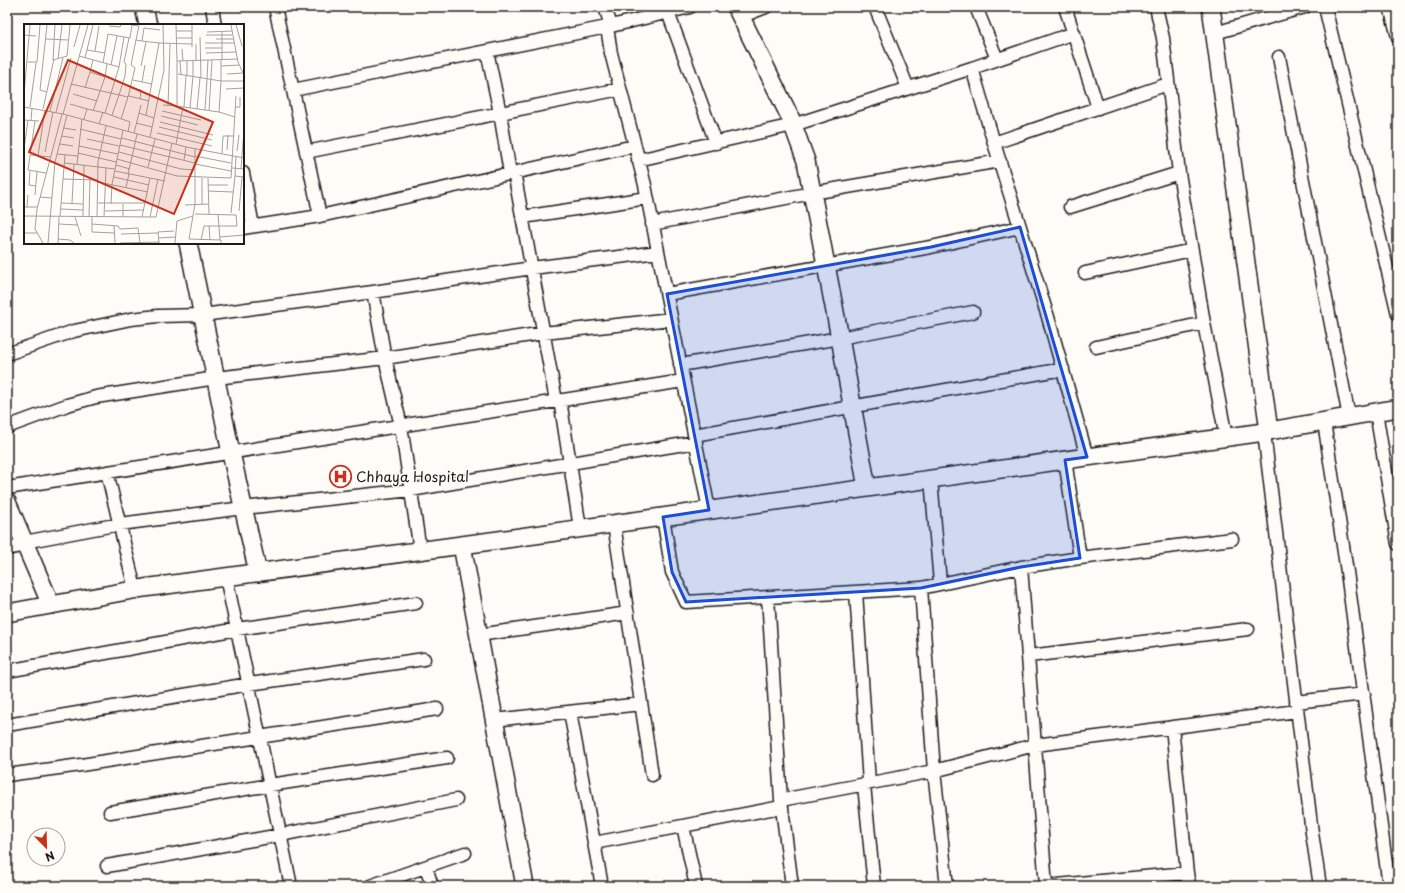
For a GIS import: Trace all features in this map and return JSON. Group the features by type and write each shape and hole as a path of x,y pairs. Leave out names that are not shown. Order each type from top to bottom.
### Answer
{"street":[{"path":"144,7 148,24"},
{"path":"212,7 215,24"},
{"path":"275,7 320,216"},
{"path":"605,7 609,26 611,53 647,198 709,510"},
{"path":"293,90 609,26 667,10 690,7"},
{"path":"766,7 738,12 793,125 806,161 867,488"},
{"path":"875,7 908,88"},
{"path":"976,7 997,59"},
{"path":"1065,7 1098,108"},
{"path":"1156,7 1161,25 1179,173 1204,323 1226,437"},
{"path":"1211,7 1266,432 1297,706 1320,886"},
{"path":"1215,33 1305,7"},
{"path":"1325,7 1398,314"},
{"path":"1390,7 1398,37"},
{"path":"667,10 716,143"},
{"path":"638,160 793,125 972,68 1074,33"},
{"path":"487,51 512,173 523,217 570,463 580,528"},
{"path":"1279,57 1349,417"},
{"path":"972,68 1088,457"},
{"path":"994,143 1168,84"},
{"path":"306,152 620,89"},
{"path":"244,184 248,227 320,216 634,146"},
{"path":"652,224 812,193 1000,162"},
{"path":"1070,207 1179,173"},
{"path":"523,217 647,198"},
{"path":"667,294 931,247 1020,227"},
{"path":"188,244 231,453 258,573"},
{"path":"1085,273 1192,250"},
{"path":"7,354 74,331 131,319 203,315 373,292 532,268 658,252"},
{"path":"373,292 385,358 401,426 420,550"},
{"path":"680,365 840,338 973,312"},
{"path":"7,427 83,400 216,378 385,358 544,333 671,319"},
{"path":"1096,347 1204,323"},
{"path":"7,549 120,524 243,508 411,490 570,463 852,407 1063,369"},
{"path":"7,488 683,381"},
{"path":"7,613 136,590 226,577 1266,432 1398,408"},
{"path":"1376,412 1398,544"},
{"path":"1324,422 1347,572 1389,886"},
{"path":"1065,460 1080,558"},
{"path":"107,472 136,590"},
{"path":"931,479 940,583"},
{"path":"7,502 51,605"},
{"path":"663,517 672,572 686,602 921,588 1021,566 1232,539"},
{"path":"614,524 652,775"},
{"path":"462,545 525,886"},
{"path":"1021,566 1046,886 1187,873"},
{"path":"226,577 291,886"},
{"path":"921,588 934,771 947,886"},
{"path":"856,592 874,886"},
{"path":"768,598 781,804 789,885"},
{"path":"7,671 237,629 416,603"},
{"path":"479,635 628,612"},
{"path":"1028,656 1248,629"},
{"path":"7,725 249,684 424,659"},
{"path":"594,843 683,826 867,784 934,771 1035,745 1172,727 1364,694"},
{"path":"494,720 641,704"},
{"path":"7,775 81,765 436,709"},
{"path":"570,712 602,886"},
{"path":"1172,727 1189,886"},
{"path":"110,812 270,785 447,758"},
{"path":"107,866 280,835 456,800"},
{"path":"683,826 696,886"},
{"path":"370,886 466,853"},
{"path":"426,867 432,886"}],"highlighted area":[{"path":"1020,227 1087,457 1065,460 1080,558 1021,567 921,588 686,602 672,572 663,517 709,510 667,294 931,247"}],"place":[{"name":"Chhaya Hospital","path":"341,477"}]}
